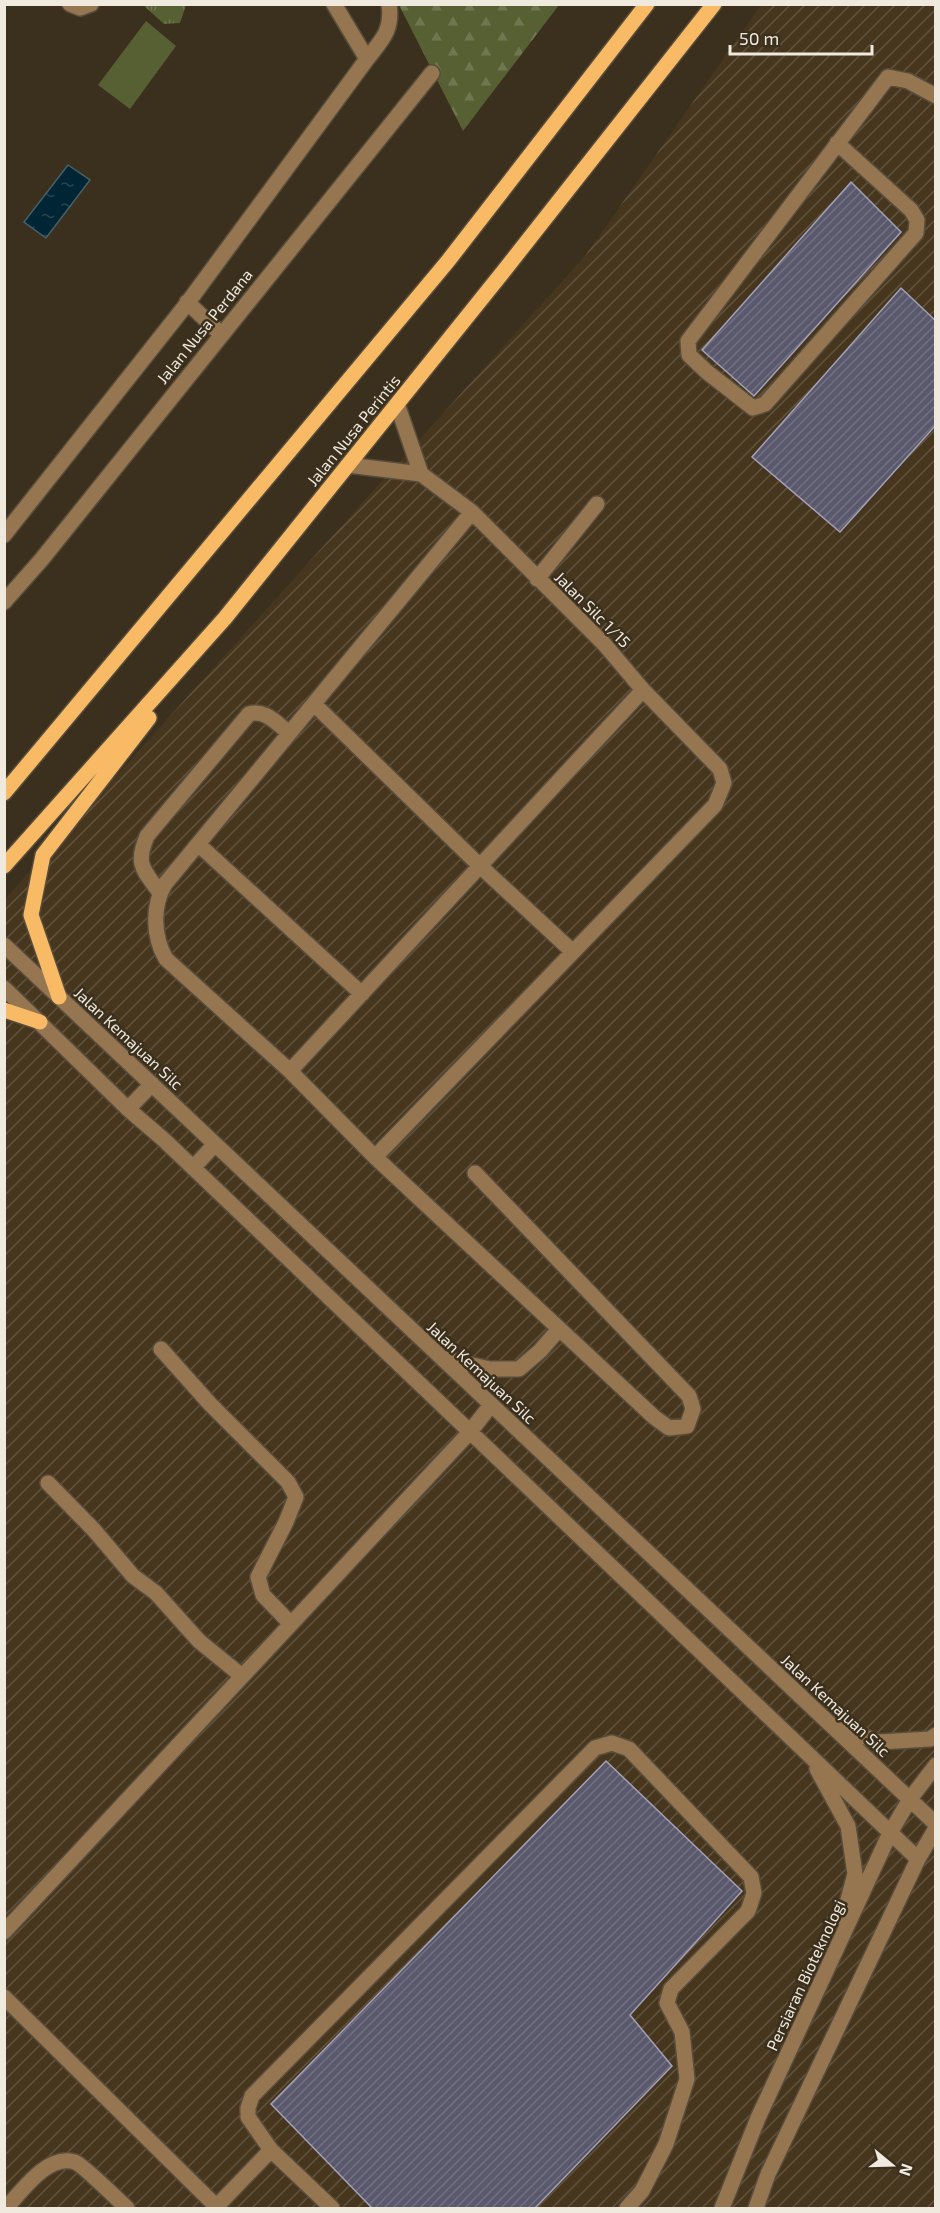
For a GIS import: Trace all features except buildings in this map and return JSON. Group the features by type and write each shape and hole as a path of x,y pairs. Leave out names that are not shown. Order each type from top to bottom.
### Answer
{"main road":[{"path":"4,793 448,261 647,4"},
{"name":"Jalan Nusa Perintis","path":"4,866 225,618 714,4"},
{"path":"59,997 32,915 43,855 225,618"},
{"path":"4,1010 40,1022"}],"street":[{"path":"70,4 80,8 91,4"},
{"path":"333,4 367,59"},
{"path":"7,526 187,302 386,34 391,19 389,4"},
{"name":"Jalan Nusa Perdana","path":"4,602 42,559 221,333 432,73"},
{"path":"837,143 911,210 916,220 916,233 765,404 753,408 689,355 688,341 837,143 888,77 908,81 936,96"},
{"path":"187,302 221,333"},
{"path":"348,465 422,474 397,404"},
{"name":"Jalan Silc 1/15","path":"422,474 472,512 605,645 643,690 720,769 724,783 716,805 573,952"},
{"path":"537,579 597,504"},
{"path":"472,512 165,884 157,903 158,942 166,959 290,1071 375,1156 654,1417 669,1428 687,1426 693,1409 689,1396 475,1173"},
{"path":"290,1071 643,690"},
{"path":"314,704 479,865 573,952 375,1156"},
{"path":"160,893 141,863 140,853 147,836 249,714 264,713 289,734"},
{"path":"198,844 362,994"},
{"name":"Jalan Kemajuan Silc","path":"4,945 936,1826"},
{"path":"4,988 128,1109 193,1168 918,1859"},
{"path":"128,1109 152,1084"},
{"path":"193,1168 215,1144"},
{"path":"440,1357 490,1369 519,1369 540,1351 559,1329"},
{"path":"161,1349 210,1404 288,1482 296,1497 258,1578 263,1595 291,1624"},
{"path":"4,1932 469,1433 491,1405"},
{"path":"48,1483 94,1530 133,1576 156,1593 199,1641 242,1676"},
{"path":"829,1723 879,1742 930,1739 936,1735"},
{"path":"332,2208 272,2150 248,2118 252,2096 596,1748 612,1743 629,1749 751,1877 754,1893 748,1911 671,1989 667,2003 682,2032 687,2079 666,2144 642,2191 627,2208"},
{"path":"808,1755 848,1826 855,1874 833,1959"},
{"name":"Persiaran Bioteknologi","path":"722,2208 758,2118 891,1833 910,1799 936,1765"},
{"path":"756,2208 768,2174 918,1859 936,1826"},
{"path":"4,1997 217,2208 272,2150"},
{"path":"6,2208 42,2169 62,2161 76,2162 127,2208"}],"shaded area":[{"path":"761,5 935,5 935,2208 5,2208 5,899 585,256"}],"green space":[{"path":"143,5 186,5 180,23 164,24"},
{"path":"399,5 559,5 463,131"},
{"path":"146,21 176,46 130,109 98,85"}],"water":[{"path":"68,165 90,180 46,238 24,222"}]}
